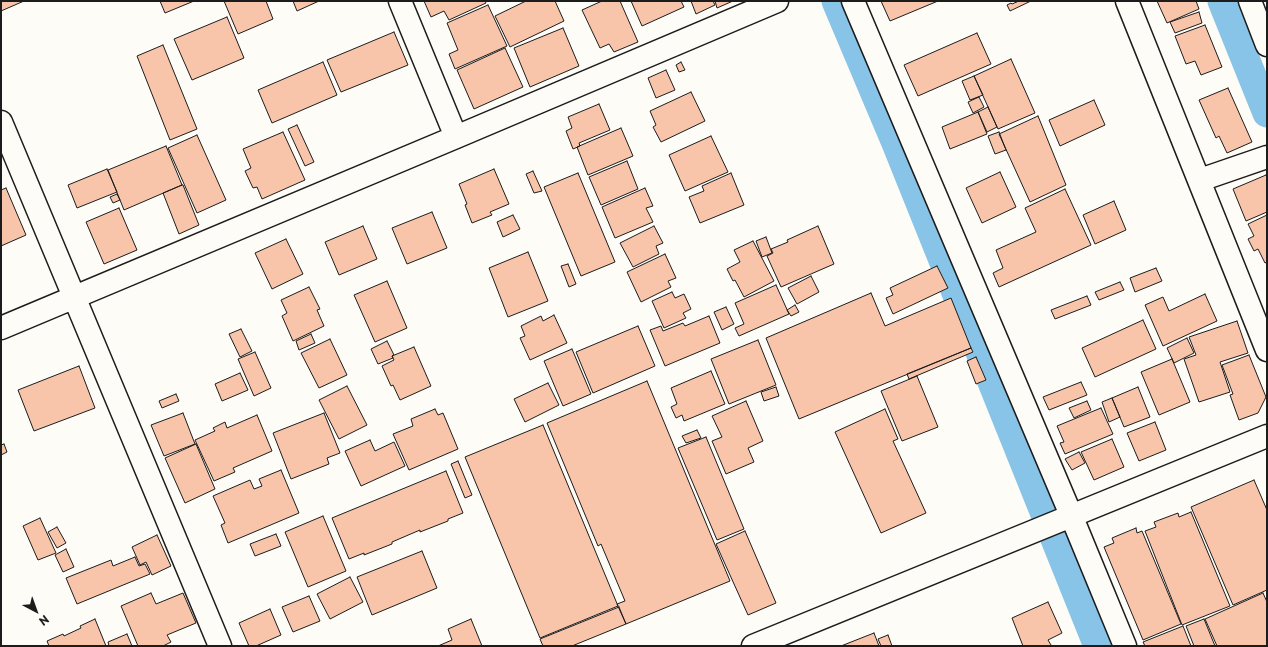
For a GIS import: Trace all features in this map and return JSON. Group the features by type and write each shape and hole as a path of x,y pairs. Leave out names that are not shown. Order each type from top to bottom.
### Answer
{"street":[{"path":"400,1 456,137"},
{"path":"1,328 777,1"},
{"path":"853,1 1125,646"},
{"path":"1127,1 1267,350"},
{"path":"1250,1 1267,45"},
{"path":"1,122 220,646"},
{"path":"1200,180 1267,157"},
{"path":"753,646 1267,436"}],"building":[{"path":"1,1 24,1 1,11"},
{"path":"160,1 194,1 165,13"},
{"path":"224,1 266,1 273,19 238,34"},
{"path":"293,1 319,1 297,11"},
{"path":"424,1 485,1 486,3 449,20 444,11 431,17"},
{"path":"526,1 555,1 564,21 510,47 495,16"},
{"path":"602,1 620,1 638,42 614,52 609,44 600,48 582,10"},
{"path":"631,1 681,1 684,7 642,26"},
{"path":"691,1 713,1 715,5 696,14"},
{"path":"715,1 733,1 717,8"},
{"path":"881,1 938,1 890,21"},
{"path":"1019,1 1031,1 1010,11 1007,5"},
{"path":"1157,1 1196,1 1199,9 1167,23"},
{"path":"488,5 507,46 455,69 449,54 458,50 447,23"},
{"path":"1199,12 1202,23 1175,33 1170,22"},
{"path":"227,17 244,58 192,80 174,39"},
{"path":"1205,25 1222,67 1201,75 1195,61 1186,64 1175,36"},
{"path":"563,28 579,66 530,87 514,48"},
{"path":"394,32 408,65 341,92 327,60"},
{"path":"977,33 991,64 918,96 904,65"},
{"path":"163,45 197,129 170,140 137,56"},
{"path":"505,48 523,87 474,109 457,70"},
{"path":"1011,59 1035,113 998,129 974,76"},
{"path":"323,62 337,95 272,123 258,90"},
{"path":"681,62 685,70 679,72 676,65"},
{"path":"666,70 675,90 656,98 648,78"},
{"path":"974,76 983,95 970,100 962,81"},
{"path":"1228,88 1252,142 1227,153 1219,136 1216,138 1199,100"},
{"path":"691,92 705,121 661,142 653,127 656,125 650,111"},
{"path":"979,97 984,107 973,113 968,102"},
{"path":"1094,100 1105,125 1060,146 1049,120"},
{"path":"599,104 610,130 579,143 580,146 573,149 566,131 572,128 568,117"},
{"path":"988,107 997,127 987,132 978,112"},
{"path":"978,112 987,134 950,149 942,127"},
{"path":"1038,116 1066,185 1030,202 999,134"},
{"path":"297,125 314,162 305,166 288,129"},
{"path":"621,128 633,156 588,175 577,147"},
{"path":"283,132 305,180 262,199 257,187 253,188 245,171 251,168 243,149"},
{"path":"999,132 1006,150 995,154 988,136"},
{"path":"197,135 226,200 197,213 168,148"},
{"path":"711,136 728,172 685,191 669,155"},
{"path":"166,146 182,185 124,210 108,170"},
{"path":"627,161 638,189 601,205 589,177"},
{"path":"107,169 117,192 77,208 68,185"},
{"path":"494,169 509,204 490,212 492,215 472,223 465,205 467,204 459,184"},
{"path":"533,171 542,191 534,193 526,174"},
{"path":"1000,172 1016,207 982,223 966,188"},
{"path":"578,173 615,262 581,276 544,187"},
{"path":"731,173 744,205 700,223 689,197 704,191 702,186"},
{"path":"1266,175 1267,212 1246,221 1233,189"},
{"path":"182,185 199,225 179,234 163,193"},
{"path":"6,188 26,235 1,246 1,190"},
{"path":"645,188 653,206 646,208 653,222 615,238 602,207"},
{"path":"1065,189 1091,245 999,287 993,273 1003,268 996,250 1036,232 1025,208"},
{"path":"117,194 120,200 113,203 110,197"},
{"path":"1114,201 1126,230 1095,244 1083,215"},
{"path":"119,208 137,250 104,264 86,222"},
{"path":"432,212 447,248 407,264 392,228"},
{"path":"513,215 520,229 503,237 497,222"},
{"path":"1267,215 1267,262 1265,263 1258,249 1254,251 1248,239 1254,236 1248,224"},
{"path":"363,226 377,259 339,275 325,242"},
{"path":"654,226 663,243 656,246 659,254 633,267 620,243"},
{"path":"818,226 834,264 781,287 767,256 773,253 771,249"},
{"path":"766,237 772,253 762,257 756,241"},
{"path":"286,239 303,274 272,289 255,253"},
{"path":"753,241 774,281 744,297 727,269 740,262 734,250"},
{"path":"528,252 548,301 508,317 489,268"},
{"path":"665,254 676,278 668,281 671,287 641,302 627,272"},
{"path":"568,264 576,284 569,287 561,266"},
{"path":"937,266 948,288 893,314 886,298 893,295 890,288"},
{"path":"1156,268 1162,281 1135,292 1130,278"},
{"path":"811,276 819,292 797,304 788,288"},
{"path":"387,281 407,328 375,342 354,295"},
{"path":"1120,282 1124,290 1099,300 1095,292"},
{"path":"776,285 789,314 739,336 735,328 744,324 735,303"},
{"path":"309,287 320,309 317,310 324,326 293,341 282,316 287,313 281,300"},
{"path":"672,292 675,298 684,294 691,309 683,313 686,318 664,328 652,301"},
{"path":"871,293 885,326 951,298 971,348 799,419 766,338"},
{"path":"1205,294 1217,321 1163,346 1145,305 1163,297 1169,311"},
{"path":"1087,296 1091,305 1055,319 1051,310"},
{"path":"795,305 799,312 791,316 787,310"},
{"path":"726,307 734,324 722,330 714,312"},
{"path":"554,315 567,343 530,360 520,338 525,336 521,326 541,316 543,321"},
{"path":"709,316 720,343 665,366 650,330 661,326 663,331 683,323 685,326"},
{"path":"1143,320 1156,349 1095,377 1082,348"},
{"path":"1237,321 1248,353 1220,362 1230,392 1199,402 1184,359 1196,355 1189,337"},
{"path":"638,326 655,366 593,393 576,352"},
{"path":"241,329 252,351 240,357 229,334"},
{"path":"311,334 315,343 299,350 296,341"},
{"path":"1187,338 1194,353 1174,363 1167,348"},
{"path":"330,339 347,375 319,388 301,353"},
{"path":"758,340 776,385 729,404 711,359"},
{"path":"387,341 394,355 392,356 393,358 378,364 371,349"},
{"path":"414,347 431,386 400,400 393,385 391,386 382,366 394,360 392,356"},
{"path":"971,348 973,352 909,379 907,374"},
{"path":"572,349 591,394 563,406 544,361"},
{"path":"255,352 271,388 254,396 238,359"},
{"path":"1249,355 1266,397 1258,413 1239,420 1230,395 1233,394 1222,365"},
{"path":"976,357 986,380 976,384 967,361"},
{"path":"1172,359 1190,402 1159,415 1141,372"},
{"path":"79,366 95,408 34,431 18,390"},
{"path":"711,371 725,404 684,421 682,415 676,418 671,407 677,404 671,388"},
{"path":"240,373 248,390 222,401 215,384"},
{"path":"917,376 938,427 902,441 881,391"},
{"path":"647,381 730,581 626,624 617,604 625,601 601,544 598,546 547,423"},
{"path":"1081,382 1087,395 1049,410 1043,397"},
{"path":"548,383 559,405 525,422 514,399"},
{"path":"347,386 367,425 339,439 319,400"},
{"path":"776,387 779,396 764,401 761,392"},
{"path":"1138,387 1150,417 1124,427 1112,398"},
{"path":"176,394 179,401 162,408 159,401"},
{"path":"1112,398 1120,417 1109,422 1102,402"},
{"path":"746,401 763,441 748,448 754,462 726,474 712,441 722,437 712,416"},
{"path":"1087,401 1091,410 1074,418 1069,408"},
{"path":"1101,408 1113,434 1065,454 1060,443 1064,442 1057,426"},
{"path":"435,409 438,415 443,413 458,449 409,470 393,434 413,426 411,419"},
{"path":"885,409 898,439 893,441 926,513 881,533 835,432"},
{"path":"183,413 195,444 164,456 151,425"},
{"path":"324,413 340,453 327,458 329,464 291,479 273,433"},
{"path":"257,415 272,451 233,468 235,472 214,481 195,440 215,431 213,428 225,422 227,428"},
{"path":"1155,422 1166,450 1139,461 1127,433"},
{"path":"543,425 618,606 540,638 465,457"},
{"path":"697,430 701,438 686,443 682,436"},
{"path":"706,437 744,529 717,540 678,448"},
{"path":"1112,439 1124,467 1094,480 1081,452"},
{"path":"370,440 375,451 394,442 405,466 361,486 345,451"},
{"path":"4,444 7,452 1,455 1,445"},
{"path":"196,444 215,489 185,503 165,458"},
{"path":"1079,452 1085,463 1072,470 1065,459"},
{"path":"458,461 472,495 465,498 451,464"},
{"path":"281,470 299,513 228,543 221,525 225,523 213,496 250,480 254,489 262,486 259,479"},
{"path":"446,471 463,513 448,519 448,521 420,532 420,530 392,542 392,544 349,559 332,518"},
{"path":"1254,480 1267,510 1267,590 1233,605 1191,507"},
{"path":"1191,512 1230,606 1182,625 1145,531 1156,527 1154,522 1178,513 1179,517"},
{"path":"323,516 346,571 308,587 285,532"},
{"path":"40,518 56,553 38,560 23,526"},
{"path":"57,527 66,543 57,548 48,532"},
{"path":"1136,528 1137,533 1142,531 1181,624 1143,640 1104,547 1114,543 1112,538"},
{"path":"745,531 776,603 748,615 716,544"},
{"path":"276,534 281,546 255,556 250,544"},
{"path":"157,535 171,566 152,575 146,562 140,565 132,547"},
{"path":"66,549 74,567 63,572 55,555"},
{"path":"422,551 437,588 372,615 357,577"},
{"path":"135,557 139,566 145,564 150,574 77,604 66,578 111,560 113,566"},
{"path":"350,577 363,602 330,619 317,594"},
{"path":"151,593 156,604 183,593 196,623 167,635 171,642 163,646 138,646 121,606"},
{"path":"1263,593 1267,602 1267,646 1217,646 1205,619"},
{"path":"309,596 320,621 293,632 282,607"},
{"path":"1048,602 1062,633 1048,640 1051,645 1050,646 1023,646 1012,618"},
{"path":"619,607 626,624 572,646 543,646 540,639"},
{"path":"270,609 281,635 256,646 249,646 239,623"},
{"path":"95,619 106,646 49,646 47,641 63,634 64,636"},
{"path":"471,619 482,646 438,646 452,640 448,629"},
{"path":"1204,619 1215,646 1194,646 1186,626"},
{"path":"1183,626 1191,646 1145,646 1143,642"},
{"path":"874,633 879,646 841,646"},
{"path":"127,634 132,646 109,646 108,642"},
{"path":"888,635 892,646 881,646 878,639"}],"waterway":[{"path":"836,1 896,143 1098,646"},
{"path":"1222,1 1267,113"}]}
